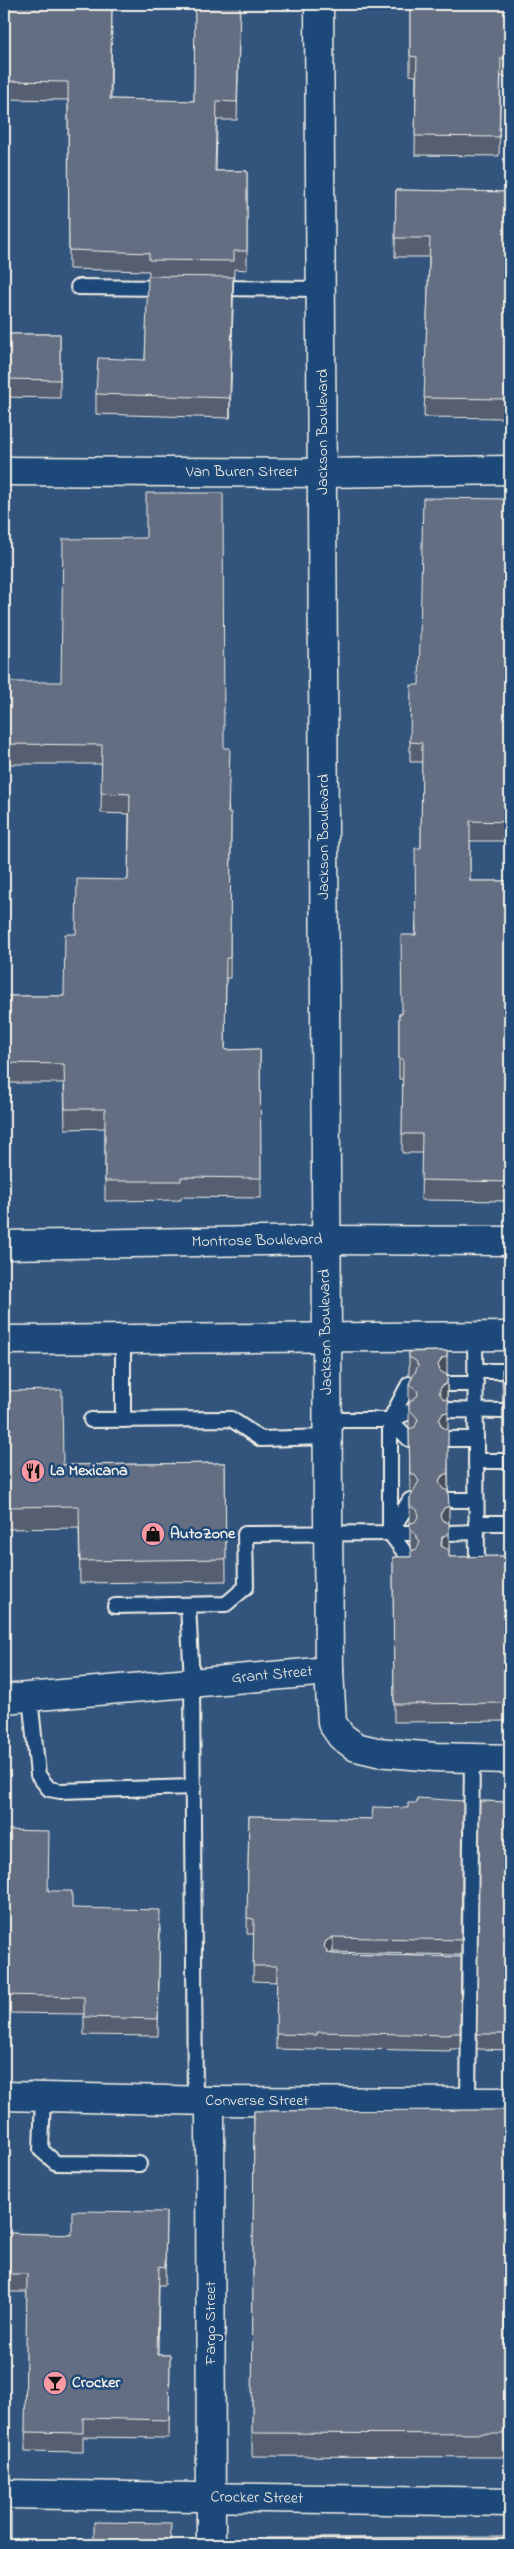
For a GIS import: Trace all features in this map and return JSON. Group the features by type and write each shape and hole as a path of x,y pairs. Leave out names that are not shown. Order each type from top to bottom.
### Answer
{"street":[{"name":"Jackson Boulevard","path":"319,4 328,1671"},
{"name":"Van Buren Street","path":"4,471 323,472 510,470"},
{"name":"Montrose Boulevard","path":"4,1245 325,1240 510,1241"},
{"path":"4,1340 510,1336"},
{"name":"Grant Street","path":"17,1698 328,1671 332,1723 341,1736 356,1747 377,1752 510,1759"},
{"name":"Converse Street","path":"4,2096 202,2101 510,2102"},
{"name":"Fargo Street","path":"202,2101 211,2545"},
{"name":"Crocker Street","path":"4,2494 510,2502"}],"lane":[{"path":"78,287 176,288"},
{"path":"205,288 322,290"},
{"path":"475,1336 477,1528 472,1560 496,1560"},
{"path":"123,1338 123,1420"},
{"path":"447,1384 510,1371"},
{"path":"409,1384 390,1420 390,1533 411,1561"},
{"path":"448,1410 503,1411"},
{"path":"91,1420 231,1419 261,1440 327,1428 390,1420 409,1412"},
{"path":"390,1420 409,1439"},
{"path":"448,1439 476,1439"},
{"path":"476,1461 504,1461"},
{"path":"390,1533 410,1500"},
{"path":"448,1500 476,1500"},
{"path":"448,1533 504,1523"},
{"path":"114,1606 226,1604 246,1587 245,1534 410,1533"},
{"path":"188,1605 192,1682 202,2101"},
{"path":"17,1698 38,1775 49,1789 60,1791 194,1787"},
{"path":"468,2102 464,1964 472,1758"},
{"path":"43,2097 41,2150 49,2159 56,2163 139,2164"}],"building":[{"path":"4,4 112,4 110,99 194,101 195,4 240,4 237,102 217,101 215,171 247,171 247,251 234,251 234,261 149,260 149,253 69,250 68,82 4,81"},
{"path":"410,4 510,4 510,58 501,58 499,137 415,136 417,57 410,56"},
{"path":"396,190 510,192 510,318 507,318 505,399 424,398 430,238 395,238"},
{"path":"148,276 233,277 230,398 96,394 98,358 145,360"},
{"path":"4,334 60,334 60,380 4,379"},
{"path":"146,493 223,493 224,748 230,748 228,813 231,813 230,958 226,958 225,1050 260,1049 261,1178 181,1177 181,1181 105,1181 105,1109 65,1109 64,1064 4,1063 4,996 64,996 65,934 76,934 77,879 128,880 130,794 101,793 102,745 4,744 4,682 61,682 63,539 146,538"},
{"path":"423,498 510,499 510,822 470,821 470,881 510,881 510,1182 421,1180 422,1134 402,1134 403,1059 399,1059 399,1014 402,1014 401,935 416,935 415,848 421,848 422,743 410,742 411,685 419,685"},
{"path":"447,1351 447,1357 442,1358 438,1365 440,1371 447,1375 447,1383 441,1387 439,1392 443,1399 448,1400 448,1412 443,1413 439,1420 441,1426 448,1430 448,1473 441,1477 439,1482 443,1489 448,1491 449,1506 444,1508 440,1515 442,1520 449,1523 449,1533 442,1537 441,1546 449,1550 449,1557 505,1556 505,1551 510,1548 510,1703 394,1704 393,1557 411,1557 411,1551 417,1549 420,1542 410,1527 410,1523 415,1522 419,1515 417,1510 410,1506 410,1498 419,1481 415,1475 410,1473 409,1429 415,1427 418,1419 409,1409 409,1403 418,1395 417,1390 409,1384 418,1366 416,1361 409,1357 409,1352"},
{"path":"510,1368 510,1390 508,1386 503,1384 502,1369"},
{"path":"62,1390 63,1465 225,1463 226,1559 80,1561 79,1506 4,1507 4,1391"},
{"path":"510,1398 510,1438 509,1435 503,1434 503,1402"},
{"path":"510,1448 510,1500 509,1497 504,1496 504,1452"},
{"path":"510,1510 510,1535 505,1533 504,1513"},
{"path":"417,1798 463,1801 461,1940 333,1937 326,1941 324,1946 328,1953 333,1954 461,1957 460,2033 450,2033 450,2035 317,2032 317,2035 276,2034 277,1966 253,1966 254,1919 247,1918 249,1816 372,1819 373,1807 408,1808 408,1803 417,1803"},
{"path":"480,1801 510,1802 510,2034 477,2034"},
{"path":"4,1830 49,1831 48,1891 72,1891 72,1908 160,1910 158,2019 84,2017 84,1997 4,1995"},
{"path":"510,2110 510,2230 505,2230 504,2434 252,2433 254,2111"},
{"path":"4,2171 9,2171 8,2233 72,2235 72,2211 166,2212 165,2267 159,2266 157,2355 170,2355 169,2420 83,2418 83,2433 25,2432 27,2274 4,2274"},
{"path":"4,2513 11,2513 11,2545 4,2545"},
{"path":"94,2522 171,2523 170,2545 94,2545"},
{"path":"510,2537 510,2545 266,2545 266,2538"}],"place":[{"name":"La Mexicana","path":"33,1471"},
{"name":"AutoZone","path":"153,1534"},
{"name":"Crocker","path":"55,2383"}]}
